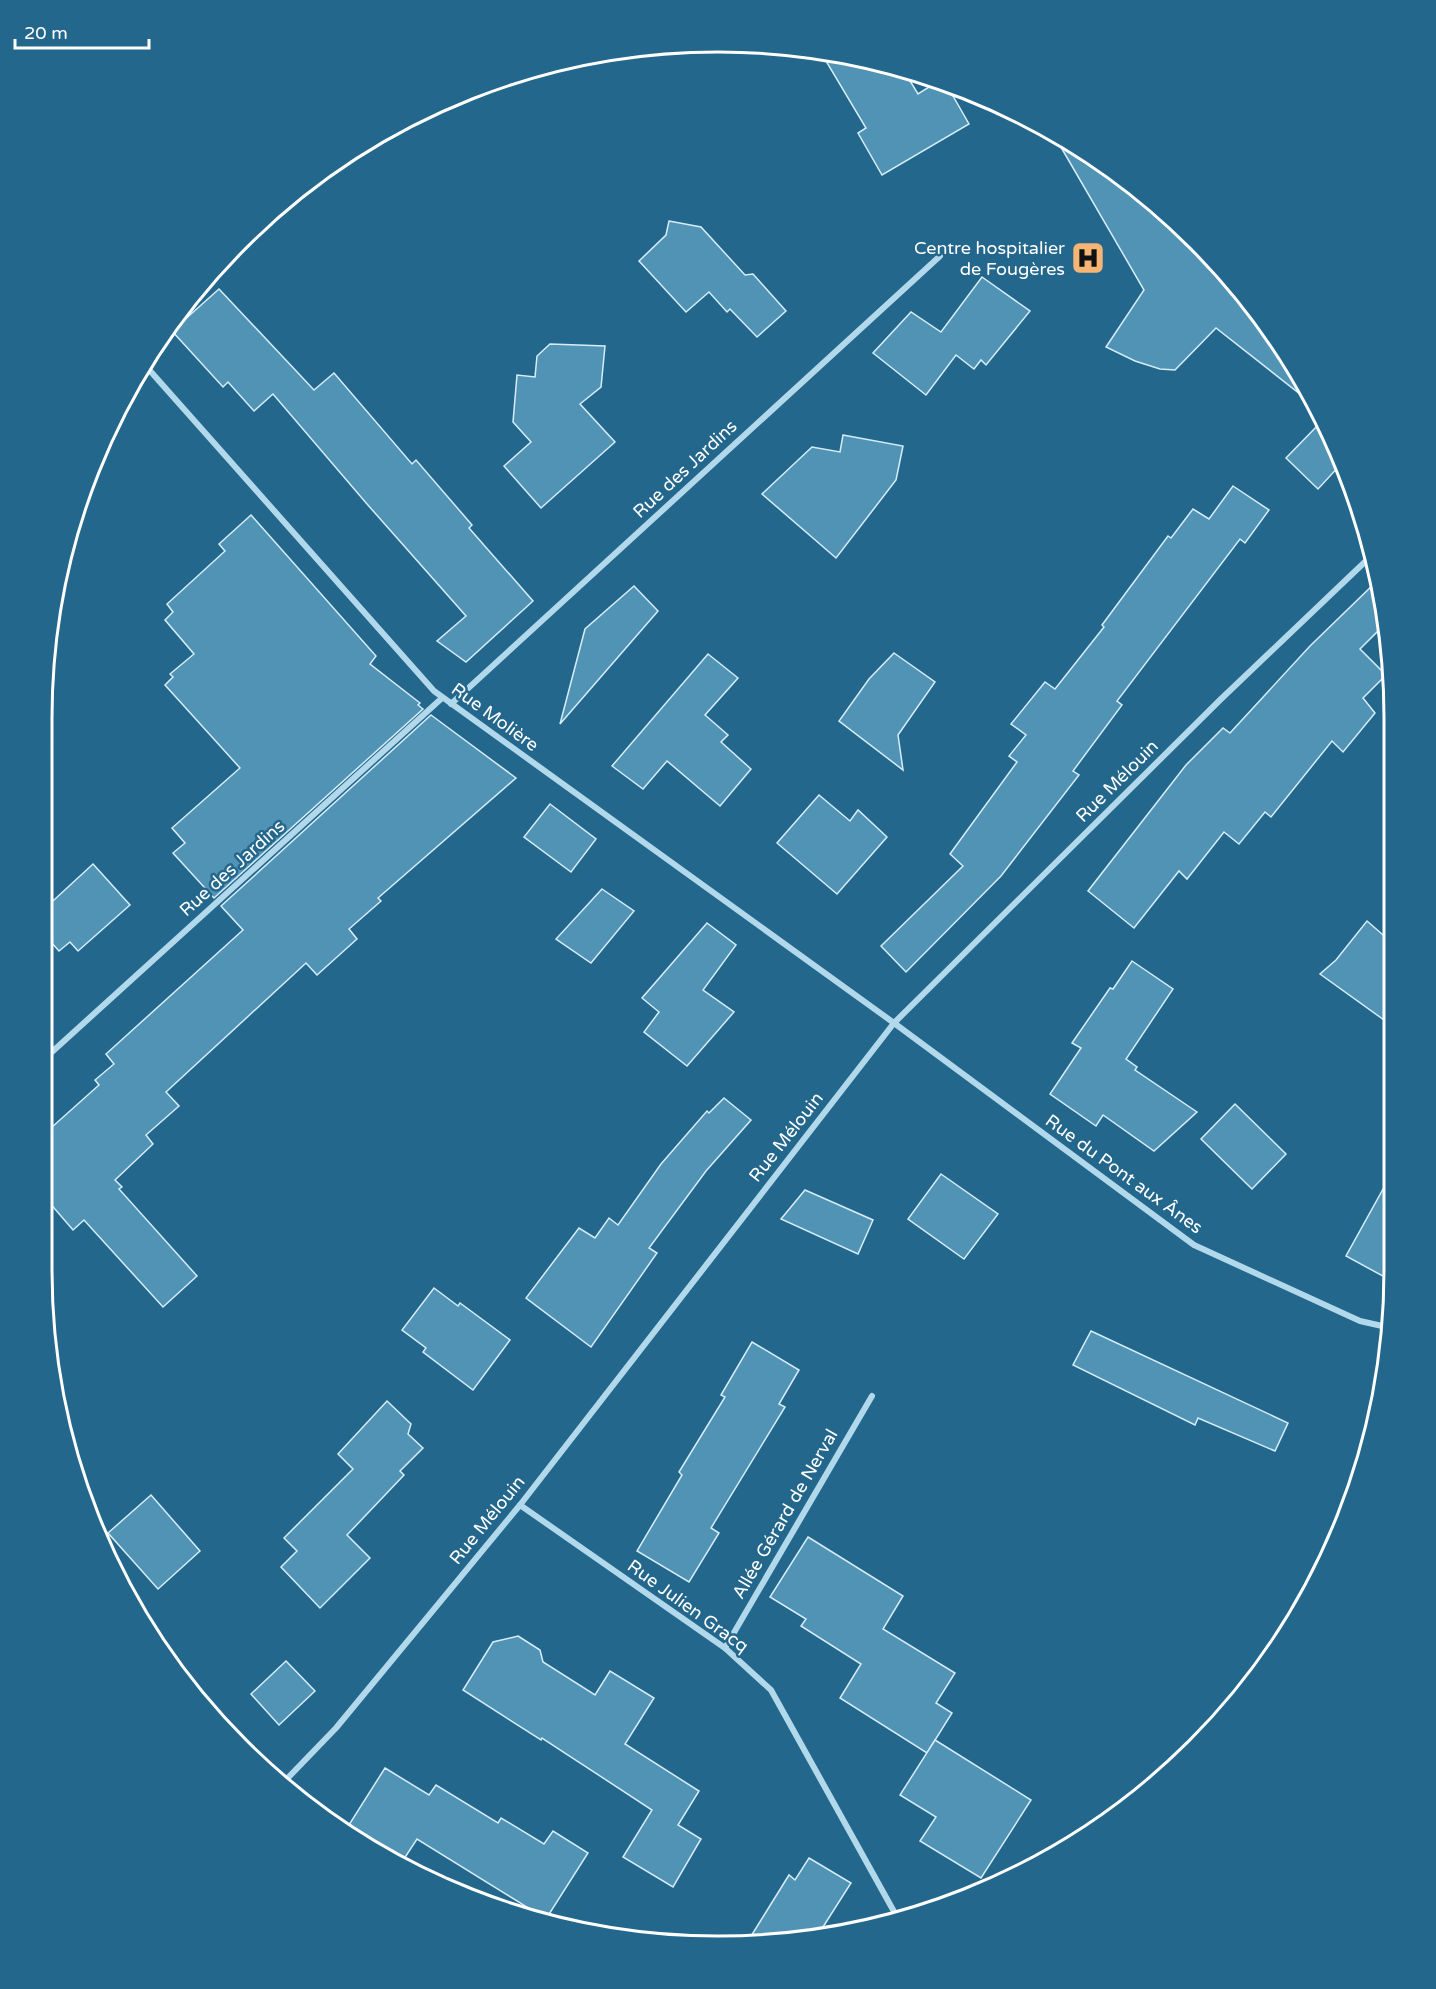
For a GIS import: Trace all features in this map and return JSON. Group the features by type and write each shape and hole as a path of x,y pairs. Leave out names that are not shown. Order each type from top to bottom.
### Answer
{"street":[{"name":"Rue des Jardins","path":"451,704 940,256"},
{"name":"Rue Molière","path":"150,371 434,691 894,1023"},
{"name":"Rue Mélouin","path":"288,1778 336,1728 520,1505 894,1023 1220,700 1365,562"},
{"name":"Rue des Jardins","path":"52,1052 442,698"},
{"name":"Rue du Pont aux Ânes","path":"894,1023 1194,1245 1360,1321 1381,1326"},
{"name":"Allée Gérard de Nerval","path":"725,1648 872,1396"},
{"name":"Rue Julien Gracq","path":"520,1505 725,1648 771,1690 895,1913"}],"building":[{"path":"826,61 910,81 918,94 929,87 953,96 969,124 882,175 858,133 866,128"},
{"path":"1062,149 1123,190 1189,247 1246,313 1298,393 1216,328 1175,370 1160,369 1135,361 1106,347 1144,290"},
{"path":"669,221 701,227 745,275 753,274 786,311 757,337 730,309 727,312 709,292 686,312 639,261 666,235"},
{"path":"982,277 1030,311 986,365 981,360 974,369 956,355 926,395 873,353 911,312 941,332"},
{"path":"219,289 314,390 334,373 412,464 416,460 472,525 469,528 533,601 466,662 437,641 466,616 273,394 254,411 228,382 223,387 175,334 186,318"},
{"path":"550,344 605,346 601,387 580,404 615,442 541,508 504,466 531,442 513,422 517,375 535,377 537,356"},
{"path":"1316,427 1336,470 1318,489 1286,458"},
{"path":"843,435 903,446 896,480 836,558 762,494 812,447 840,452"},
{"path":"1233,486 1269,510 1245,543 1240,539 1117,701 1122,705 1073,771 1079,775 1001,876 906,972 881,946 963,866 950,854 1017,762 1009,756 1026,735 1011,724 1045,682 1055,689 1104,627 1102,625 1168,536 1171,538 1193,509 1209,519"},
{"path":"251,515 376,656 370,664 420,703 418,705 423,709 214,898 173,853 185,843 172,828 240,768 165,685 173,677 170,674 194,654 165,620 173,612 167,604 225,551 219,544"},
{"path":"634,586 658,611 560,724 585,629"},
{"path":"1371,587 1378,631 1360,649 1382,671 1382,679 1363,698 1375,713 1343,752 1332,741 1271,817 1265,812 1239,844 1224,832 1187,879 1179,871 1134,928 1088,891 1186,765 1223,728 1230,733 1310,646"},
{"path":"894,653 935,682 898,735 903,770 839,721 869,679"},
{"path":"708,654 738,678 705,715 728,735 721,742 751,769 720,806 667,761 643,789 612,766"},
{"path":"431,715 516,778 378,898 381,901 349,929 357,939 317,975 306,963 166,1092 179,1106 146,1135 153,1144 115,1180 122,1187 119,1189 197,1276 163,1307 84,1220 73,1230 52,1206 52,1127 99,1085 95,1080 114,1064 106,1054 243,930 221,906"},
{"path":"819,795 850,821 858,810 887,837 837,894 777,843"},
{"path":"550,804 596,839 571,872 524,837"},
{"path":"93,864 130,905 78,951 70,942 59,951 52,943 52,902"},
{"path":"602,889 634,911 591,963 556,939"},
{"path":"1367,921 1384,936 1384,1020 1320,974 1336,960"},
{"path":"707,923 736,945 703,990 734,1012 687,1066 644,1032 659,1012 642,998"},
{"path":"1132,961 1173,989 1126,1059 1137,1067 1135,1070 1197,1112 1154,1151 1103,1115 1096,1126 1050,1094 1081,1048 1072,1043 1110,988 1113,989"},
{"path":"724,1098 751,1120 706,1171 649,1248 657,1253 591,1347 526,1298 579,1228 595,1238 609,1218 618,1225 661,1164 707,1111 709,1113"},
{"path":"1235,1104 1286,1154 1252,1189 1201,1139"},
{"path":"941,1174 998,1214 964,1259 908,1219"},
{"path":"1384,1187 1384,1277 1346,1256"},
{"path":"805,1190 873,1220 858,1254 781,1219"},
{"path":"434,1288 458,1306 460,1303 510,1340 473,1390 423,1352 426,1348 402,1330"},
{"path":"1091,1331 1288,1423 1275,1451 1198,1418 1195,1425 1073,1365"},
{"path":"752,1342 799,1370 779,1404 785,1407 711,1528 719,1533 689,1582 637,1551 682,1475 679,1472 725,1397 721,1395"},
{"path":"387,1401 411,1424 408,1434 423,1448 400,1471 404,1475 347,1535 370,1558 320,1608 281,1567 297,1551 284,1538 353,1469 338,1454"},
{"path":"151,1495 200,1551 158,1589 108,1533"},
{"path":"808,1537 903,1596 883,1629 955,1673 936,1703 952,1713 927,1753 840,1698 861,1664 801,1626 806,1619 770,1597"},
{"path":"518,1636 540,1650 543,1662 595,1695 610,1671 654,1698 625,1744 699,1791 678,1825 701,1839 673,1887 623,1857 652,1810 542,1738 541,1740 463,1690 493,1642"},
{"path":"286,1661 315,1691 279,1725 251,1694"},
{"path":"935,1740 1031,1800 981,1878 920,1841 936,1817 900,1795"},
{"path":"385,1768 429,1795 436,1785 498,1823 501,1818 544,1844 553,1831 588,1853 549,1915 530,1909 417,1839 405,1858 349,1825"},
{"path":"809,1858 851,1883 822,1928 752,1935 789,1875 795,1880"}],"place":[{"name":"Centre hospitalier de Fougères","path":"1088,258"}]}
